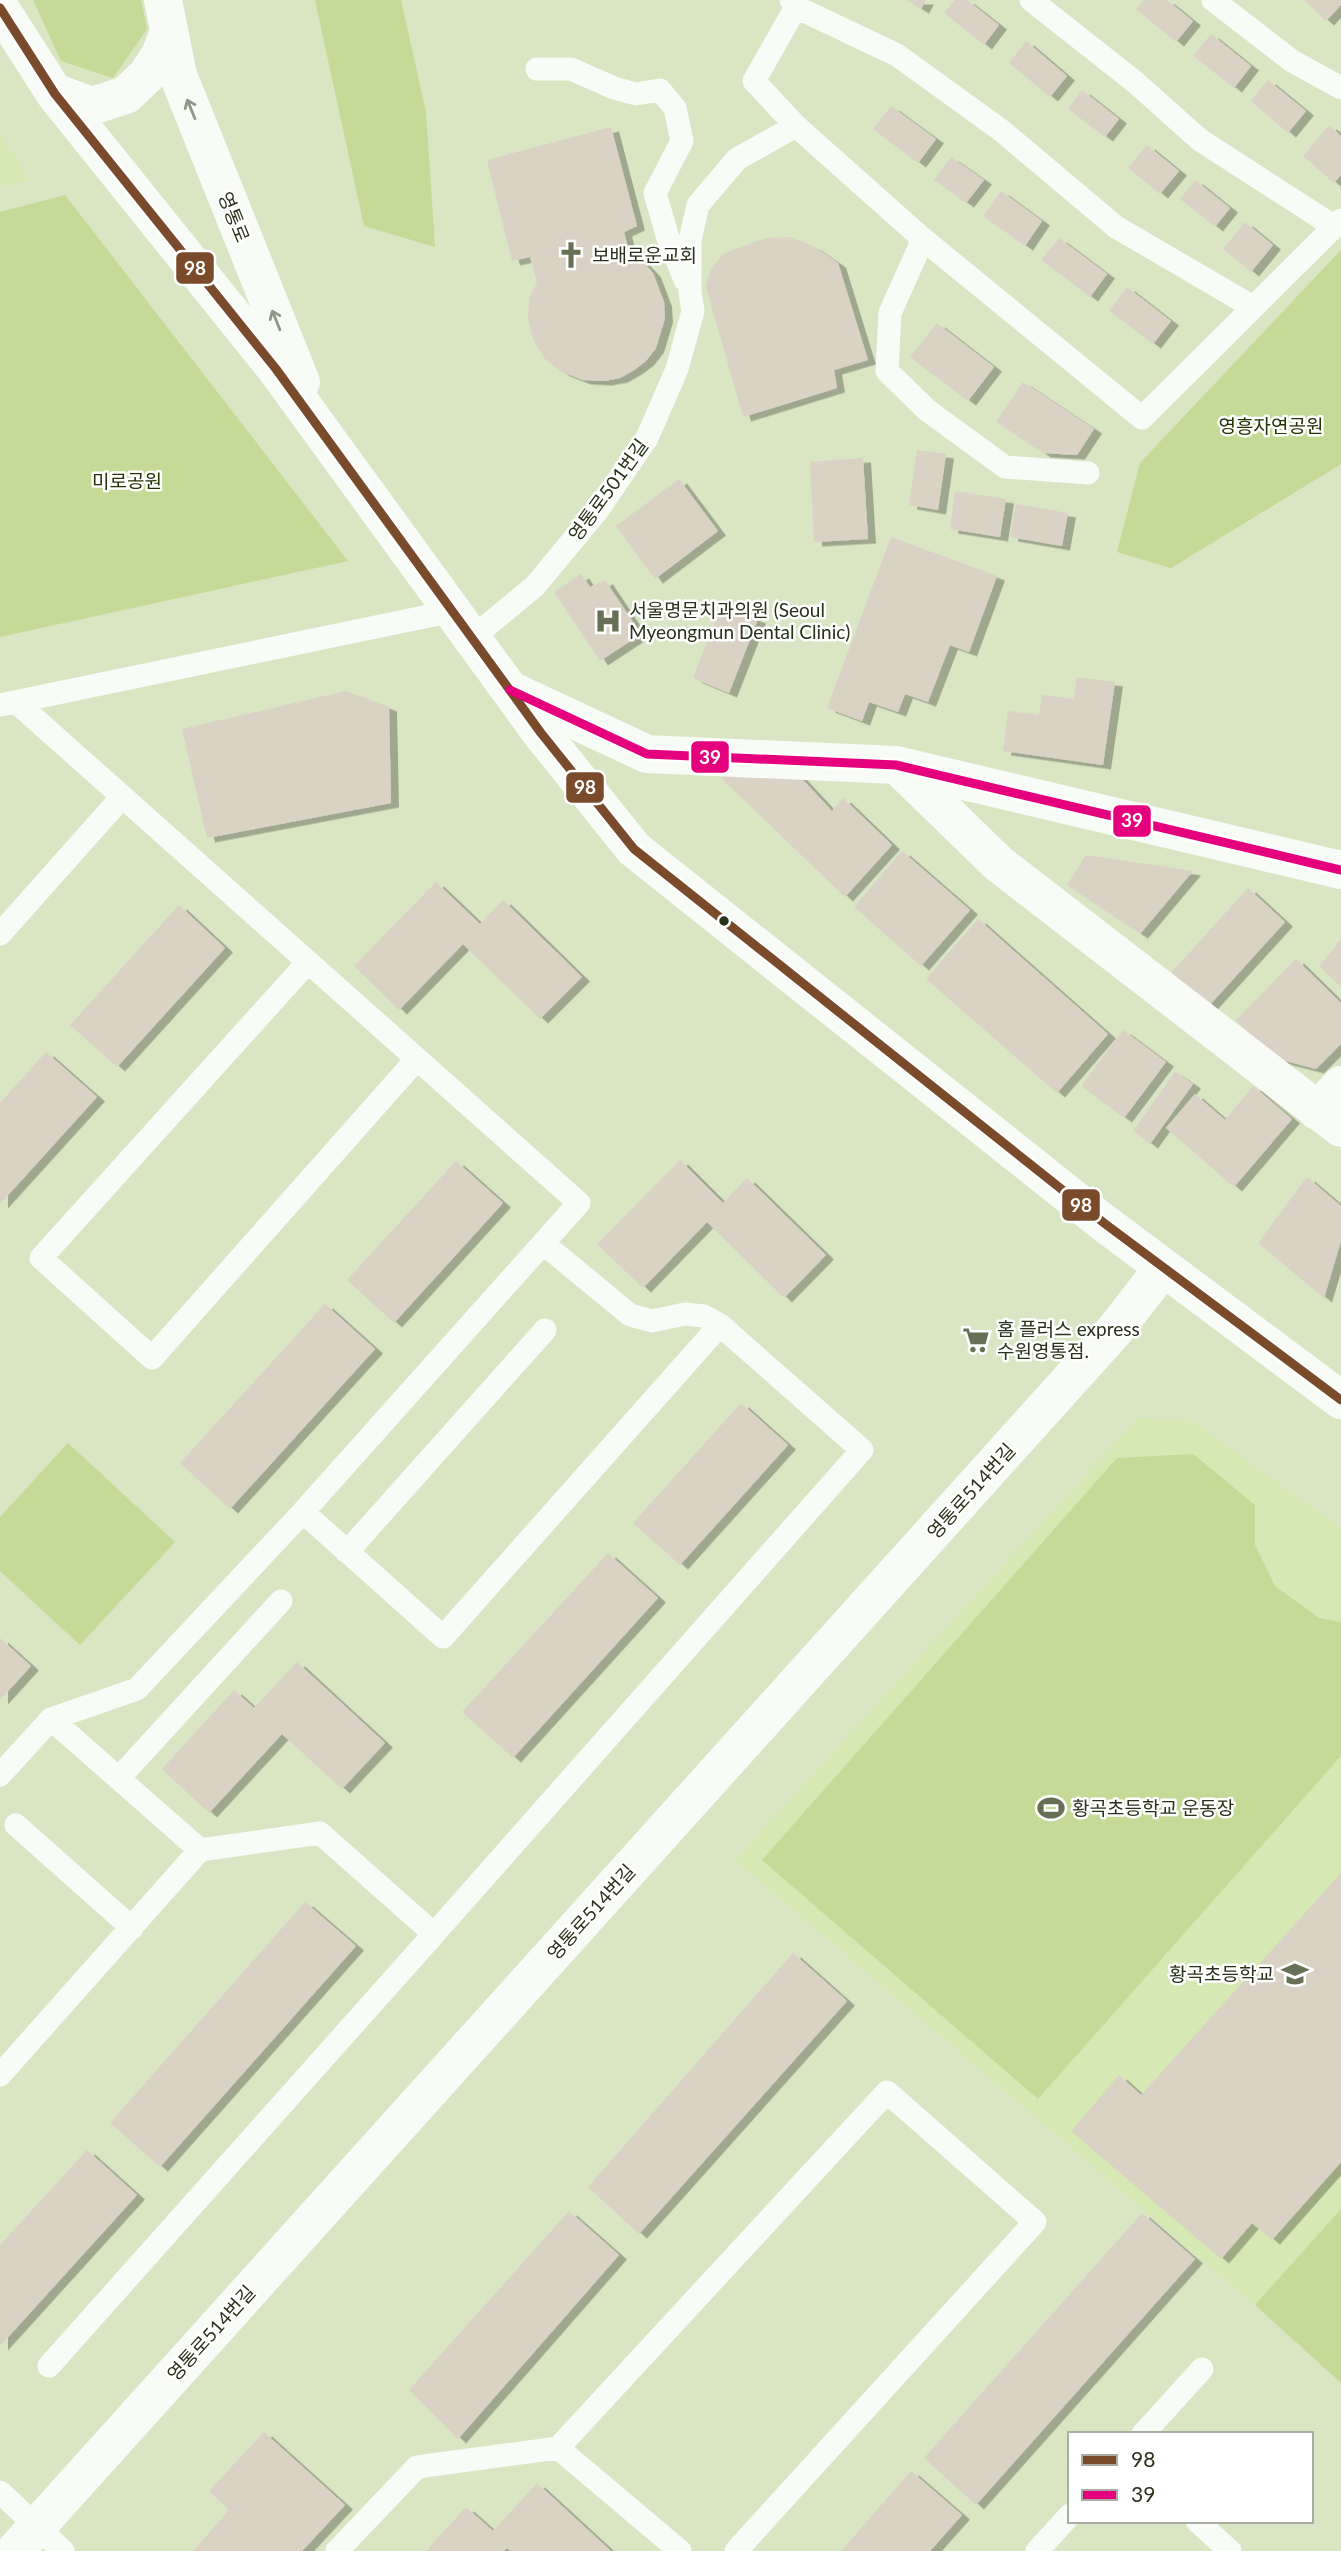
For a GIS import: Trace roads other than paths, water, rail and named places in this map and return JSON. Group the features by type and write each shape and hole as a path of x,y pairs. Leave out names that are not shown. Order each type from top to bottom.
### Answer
{"street":[{"name":"영통로","path":"0,8 54,92 276,369 510,690 634,849 1163,1268 1341,1400"},
{"name":"영통로","path":"166,16 178,75 320,429"},
{"path":"54,92 93,106 126,95 146,76 160,55 166,16"},
{"path":"510,690 647,754 896,765 1341,870"},
{"path":"896,765 999,864 1333,1108"},
{"name":"영통로514번길","path":"38,2543 1115,1330 1163,1268"}],"lane":[{"path":"1031,0 1135,82 1200,140 1338,223 1142,418 923,239 796,126 754,81 793,4 897,55 1002,131 1116,228 1253,307"},
{"path":"1213,0 1292,61 1341,88"},
{"path":"537,69 571,69 614,88 636,94 660,90 675,108 682,141 654,192 690,293"},
{"name":"영통로501번길","path":"462,625 535,586 597,510 647,438 677,369 693,311 690,293 690,240 698,205 737,159 796,126"},
{"path":"923,239 890,313 887,371 927,410 1005,467 1088,473"},
{"path":"8,704 462,625"},
{"path":"0,1775 51,1719 138,1689 303,1512 579,1203 122,797 8,704"},
{"path":"0,934 122,797"},
{"path":"307,962 41,1258 152,1358 416,1060"},
{"path":"49,2366 862,1450 720,1325 704,1317 685,1314 652,1321 630,1315 544,1244"},
{"path":"303,1512 443,1637 720,1325"},
{"path":"347,1552 545,1330"},
{"path":"119,1778 281,1601"},
{"path":"51,1719 200,1850"},
{"path":"16,1825 132,1928"},
{"path":"0,2075 200,1850 320,1833 434,1934"},
{"path":"337,2551 417,2467 558,2448 887,2092 1035,2222 736,2551"},
{"path":"1145,2432 1202,2369"},
{"path":"558,2448 680,2551"},
{"path":"0,2491 38,2543"},
{"path":"1037,2551 1068,2517"},
{"path":"1199,2523 1230,2551"}],"place":[{"name":"보배로운교회","path":"571,255"},
{"name":"서울명문치과의원 (Seoul Myeongmun Dental Clinic)","path":"608,621"},
{"name":"홈 플러스 express 수원영통점.","path":"976,1340"},
{"name":"황곡초등학교 운동장","path":"1051,1808"},
{"name":"황곡초등학교","path":"1295,1974"}],"park label":[{"name":"영흥자연공원","path":"1271,426"},
{"name":"미로공원","path":"127,481"}]}
